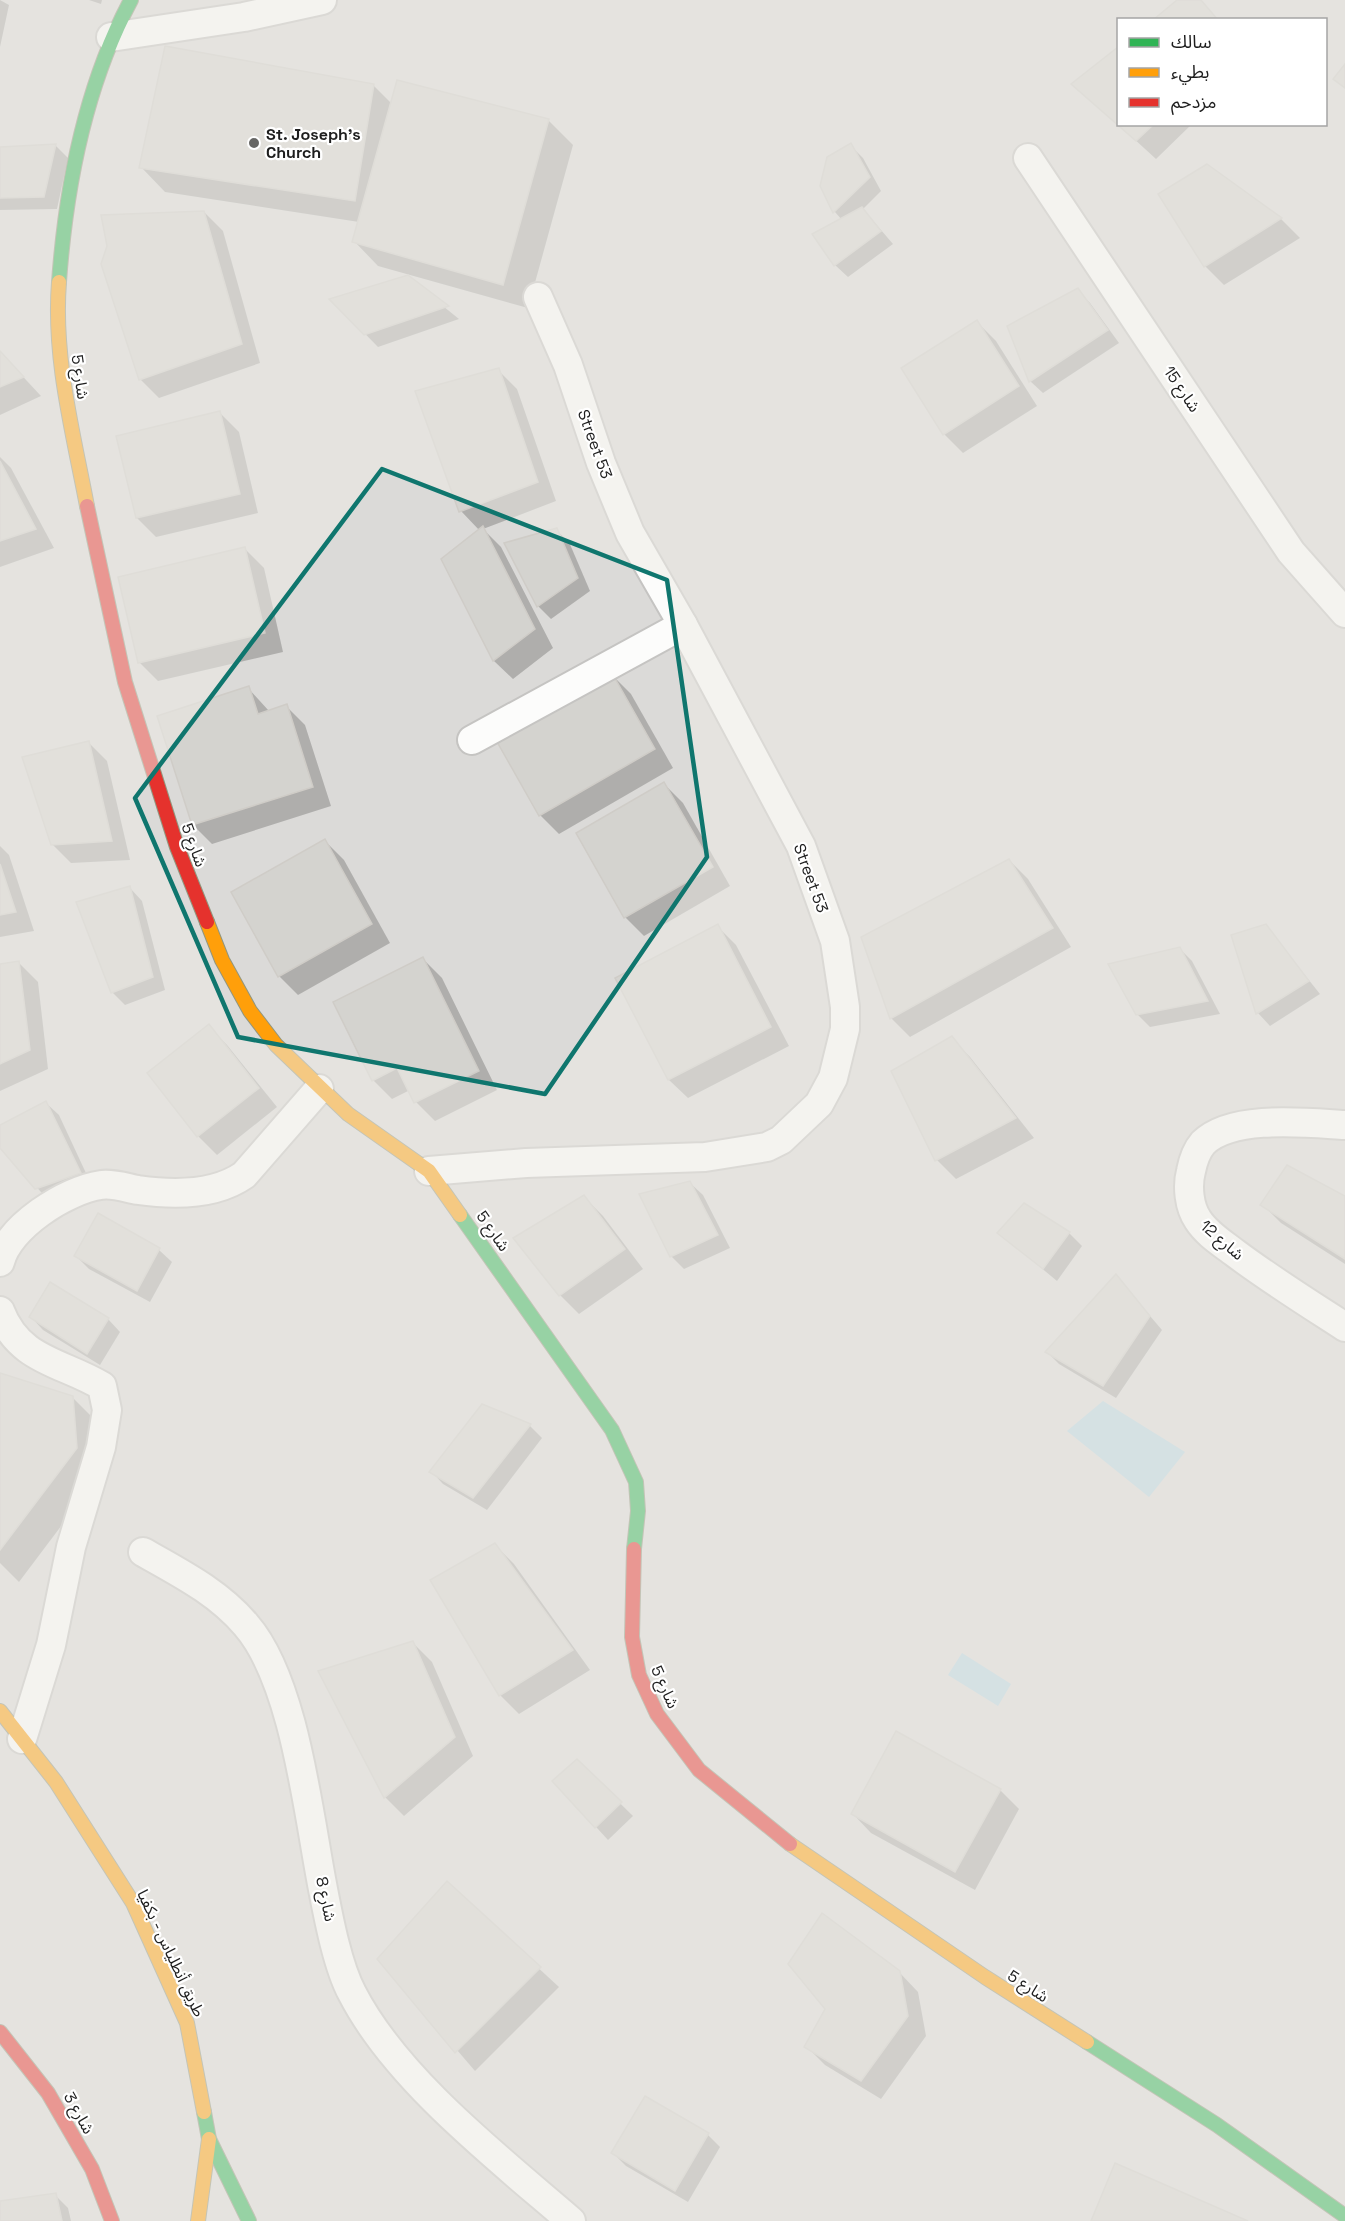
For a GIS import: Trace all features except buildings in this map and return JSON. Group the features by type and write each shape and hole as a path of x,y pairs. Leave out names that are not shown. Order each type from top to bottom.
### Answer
{"main road":[{"name":"شارع 5","path":"131,0 111,37 92,93 73,173 61,252 57,305 61,374 126,682 177,847 222,960 250,1011 276,1045 319,1089 348,1114 429,1171 612,1430 636,1482 638,1511 632,1562 632,1637 639,1675 657,1714 699,1770 794,1847 1031,2007 1216,2124 1345,2216"},
{"name":"طريق أنطلياس - بكفيا","path":"0,1711 56,1782 133,1903 187,2023 209,2139"},
{"name":"شارع 3","path":"0,2032 48,2092 92,2169 112,2221"},
{"path":"198,2221 209,2139"},
{"path":"209,2139 249,2221"}],"street":[{"path":"111,37 244,17 322,0"},
{"name":"شارع 15","path":"1028,158 1291,552 1345,614"},
{"name":"Street 53","path":"429,1171 526,1163 705,1157 767,1147 781,1140 819,1104 833,1078 843,1040 845,1007 835,941 801,846 683,625 630,532 601,463 567,365 538,297"},
{"path":"472,740 683,625"},
{"path":"0,1262 3,1248 25,1223 65,1198 102,1184 159,1192 211,1190 230,1184 244,1175 319,1089"},
{"name":"شارع 12","path":"1345,1125 1278,1121 1230,1130 1204,1142 1194,1157 1189,1180 1191,1202 1197,1218 1209,1233 1272,1280 1345,1327"},
{"path":"0,1311 6,1326 30,1351 53,1365 89,1378 102,1386 107,1410 101,1447 71,1546 51,1645 22,1739"},
{"name":"شارع 8","path":"143,1552 211,1592 247,1626 274,1670 290,1720 327,1910 350,1991 360,2007 400,2062 571,2221"}],"highlighted area":[{"path":"382,469 667,580 707,857 545,1094 238,1037 135,798"}],"shaded area":[{"path":"0,0 1345,0 1345,2221 0,2221"}],"water":[{"path":"1103,1401 1185,1452 1149,1497 1067,1431"},
{"path":"962,1653 1011,1684 998,1706 948,1675"}],"traffic: fast":[{"path":"59,282 67,209 80,137 101,67 131,0"},
{"path":"460,1215 612,1430 636,1482 638,1511 634,1549"},
{"path":"1087,2042 1217,2125 1345,2216"},
{"path":"204,2112 209,2139 249,2221"}],"traffic: slow":[{"path":"59,282 59,339 62,367 70,423 87,506"},
{"path":"207,922 222,960 250,1011 276,1045 348,1114 429,1171 460,1215"},
{"path":"0,1711 56,1782 133,1903 187,2023 204,2112"},
{"path":"790,1844 985,1977 1087,2042"},
{"path":"198,2221 209,2139"}],"traffic: jam":[{"path":"87,506 125,682 177,847 207,922"},
{"path":"634,1549 632,1637 639,1675 657,1714 699,1770 790,1844"},
{"path":"0,2032 48,2093 92,2169 112,2221"}],"place":[{"name":"St. Joseph's Church","path":"254,143"}]}
